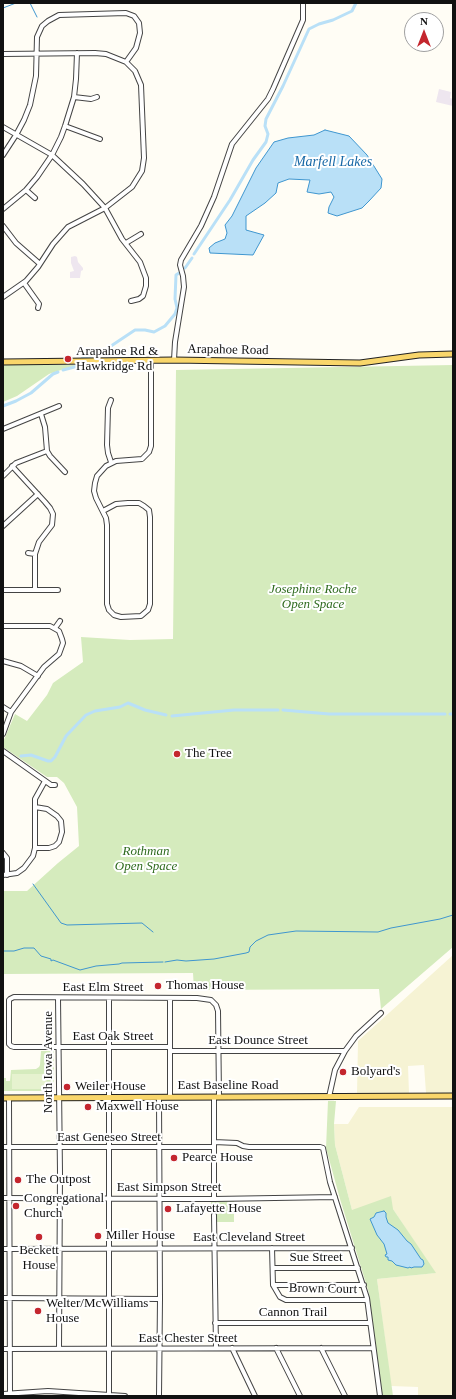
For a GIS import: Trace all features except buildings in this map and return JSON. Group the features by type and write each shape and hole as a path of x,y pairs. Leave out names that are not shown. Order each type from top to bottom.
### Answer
{"main road":[{"name":"Arapahoe Road","path":"3,362 174,360 360,363 419,355 453,354"},
{"name":"East Baseline Road","path":"3,1098 453,1096"}],"street":[{"path":"174,360 175,342 184,287 180,265 201,226 214,197 232,144 268,99 273,90 303,20 303,3"},
{"path":"3,156 24,120 34,90 36,76 37,37 42,26 48,21 59,15 130,14 134,16 139,23 140,33 136,48 126,62"},
{"path":"3,54 95,52 106,54 126,62 135,71 141,85 144,140 144,166 132,187 105,208 68,227 52,244 40,264 24,283 3,297"},
{"path":"3,209 26,190 52,155 65,126 74,97 77,53"},
{"path":"74,97 91,99 97,97"},
{"path":"65,126 100,139"},
{"path":"3,127 52,155 105,208 118,233 140,262 144,270 146,280 143,296 139,299 131,301"},
{"path":"26,190 35,198"},
{"path":"3,226 16,243 40,264"},
{"path":"126,243 141,234"},
{"path":"24,283 39,304 38,308"},
{"path":"103,510 116,504 139,503 148,510 150,517 150,604 148,610 141,616 121,617 114,615 109,610 107,604 107,525 103,510 94,491 95,483 101,471 106,466 112,462 120,460 142,459 150,452 151,360"},
{"path":"111,400 108,408 107,445 108,453 112,462"},
{"path":"3,429 59,406"},
{"path":"41,414 46,427 47,451 65,472"},
{"path":"3,476 19,461 47,451"},
{"path":"12,466 50,508 53,520 50,530 39,542 35,554 35,590"},
{"path":"3,526 38,494"},
{"path":"28,553 35,554"},
{"path":"3,590 58,590"},
{"path":"55,628 60,621"},
{"path":"3,626 50,626 55,628 61,634 62,639 62,649 55,658 44,667 11,712 3,734"},
{"path":"3,661 22,666 38,676"},
{"path":"3,707 11,712"},
{"path":"3,751 51,785 55,785"},
{"path":"3,853 7,858 5,876 17,873 24,868 33,856 35,848 36,799 45,781"},
{"path":"35,808 44,808 57,816 61,821 62,832 59,842 55,846 35,848"},
{"name":"East Elm Street","path":"9,1044 10,999 14,997 196,998 211,1000 216,1005 218,1011 214,1199"},
{"name":"North Iowa Avenue","path":"58,998 60,1148 59,1349"},
{"path":"109,998 109,1395"},
{"path":"170,998 170,1097"},
{"path":"329,1096 335,1070 345,1051 356,1036 381,1013"},
{"name":"East Oak Street","path":"9,1044 14,1047 170,1049"},
{"name":"East Dounce Street","path":"170,1049 218,1051 345,1051"},
{"path":"159,1097 159,1396"},
{"path":"9,1098 10,1393"},
{"name":"East Geneseo Street","path":"3,1147 110,1148 237,1143 249,1147 320,1147 323,1148 330,1182 335,1197"},
{"path":"335,1197 368,1300 380,1396"},
{"name":"East Simpson Street","path":"3,1198 214,1199 335,1197"},
{"path":"214,1215 216,1348"},
{"name":"Brown Court","path":"272,1248 273,1285 280,1297 286,1300 368,1300"},
{"name":"East Cleveland Street","path":"3,1249 352,1248"},
{"name":"Sue Street","path":"273,1268 358,1268"},
{"path":"273,1285 364,1286"},
{"path":"3,1298 160,1299"},
{"name":"Cannon Trail","path":"215,1323 370,1322"},
{"path":"232,1348 255,1396"},
{"path":"276,1348 300,1396"},
{"path":"321,1348 345,1396"},
{"name":"East Chester Street","path":"3,1349 373,1348"},
{"path":"3,1394 48,1391 125,1396"}],"shaded area":[{"path":"439,89 451,92 450,98 453,99 453,106 436,102"},
{"path":"71,257 77,257 83,270 81,271 80,278 70,278 70,272 74,271 71,263"},
{"path":"453,955 453,1093 426,1093 424,1065 408,1066 409,1093 357,1094 358,1041"},
{"path":"359,1107 453,1107 453,1396 418,1396 418,1387 391,1386 377,1279 435,1273 393,1209 352,1210 335,1145 334,1124 348,1124"}],"green space":[{"path":"3,365 76,365 49,374 17,396 3,402"},
{"path":"453,365 453,947 381,1009 379,989 194,990 193,973 3,974 3,891 27,891 79,846 77,807 64,783 57,777 47,777 3,747 3,742 15,714 27,721 47,695 53,683 83,662 81,637 130,640 173,639 176,370"},
{"path":"41,1051 54,1051 54,1091 3,1091 3,1078 6,1078 6,1081 10,1081 11,1070 36,1069 39,1067"},
{"path":"12,1074 47,1074 47,1089 12,1089"},
{"path":"328,1101 336,1101 334,1124 335,1145 352,1210 391,1196 393,1209 436,1273 377,1279 393,1396 383,1396 380,1387 369,1293 326,1148"},
{"path":"211,1200 234,1200 234,1222 217,1222 217,1216 211,1215"}],"water":[{"name":"Marfell Lakes","path":"325,130 349,136 367,155 382,179 381,188 369,201 362,208 337,216 328,213 334,197 331,192 319,194 307,192 310,180 289,179 278,183 276,193 265,203 246,216 246,230 264,235 253,255 210,253 209,248 215,243 225,239 227,233 225,225 232,216 256,168 274,142 288,138 314,135"},
{"path":"384,1211 386,1213 388,1223 398,1230 423,1260 424,1264 422,1267 408,1268 396,1265 392,1261 388,1260 388,1257 385,1255 387,1254 384,1244 377,1235 370,1219 374,1217 376,1213"}],"waterway":[{"path":"3,8 16,3"},
{"path":"30,3 37,17"},
{"path":"194,254 230,200 253,160 266,142 268,134 265,126 266,119 309,29 352,11 356,3"},
{"path":"185,268 192,258"},
{"path":"82,359 83,357 105,354 111,346 135,330 154,332 165,326 175,314 177,308 175,299 176,275 179,273"},
{"path":"63,370 82,365"},
{"path":"3,406 31,393 53,374 58,372"},
{"path":"21,756 31,755 51,761 55,757 66,736 86,715 95,711 120,707 128,703 145,710 166,715"},
{"path":"172,716 234,710 278,710"},
{"path":"283,710 329,714 445,714"},
{"path":"33,884 61,923 67,925 142,923 153,932"},
{"path":"165,962 177,960 186,961 214,959 246,953 249,952 250,947 256,941 268,935 296,931 378,932 453,915"},
{"path":"3,951 34,948 41,956 51,959 51,961 53,960 80,970 96,966 122,963 163,962"}],"place":[{"name":"Arapahoe Rd & Hawkridge Rd","path":"68,359"},
{"name":"The Tree","path":"177,754"},
{"name":"Thomas House","path":"158,986"},
{"name":"Bolyard's","path":"343,1072"},
{"name":"Weiler House","path":"67,1087"},
{"name":"Maxwell House","path":"88,1107"},
{"name":"Pearce House","path":"174,1158"},
{"name":"The Outpost","path":"18,1180"},
{"name":"Congregational Church","path":"16,1206"},
{"name":"Lafayette House","path":"168,1209"},
{"name":"Miller House","path":"98,1236"},
{"name":"Beckett House","path":"39,1237"},
{"name":"Welter/McWilliams House","path":"38,1311"}],"park label":[{"name":"Josephine Roche Open Space","path":"313,598"},
{"name":"Rothman Open Space","path":"146,860"}]}
